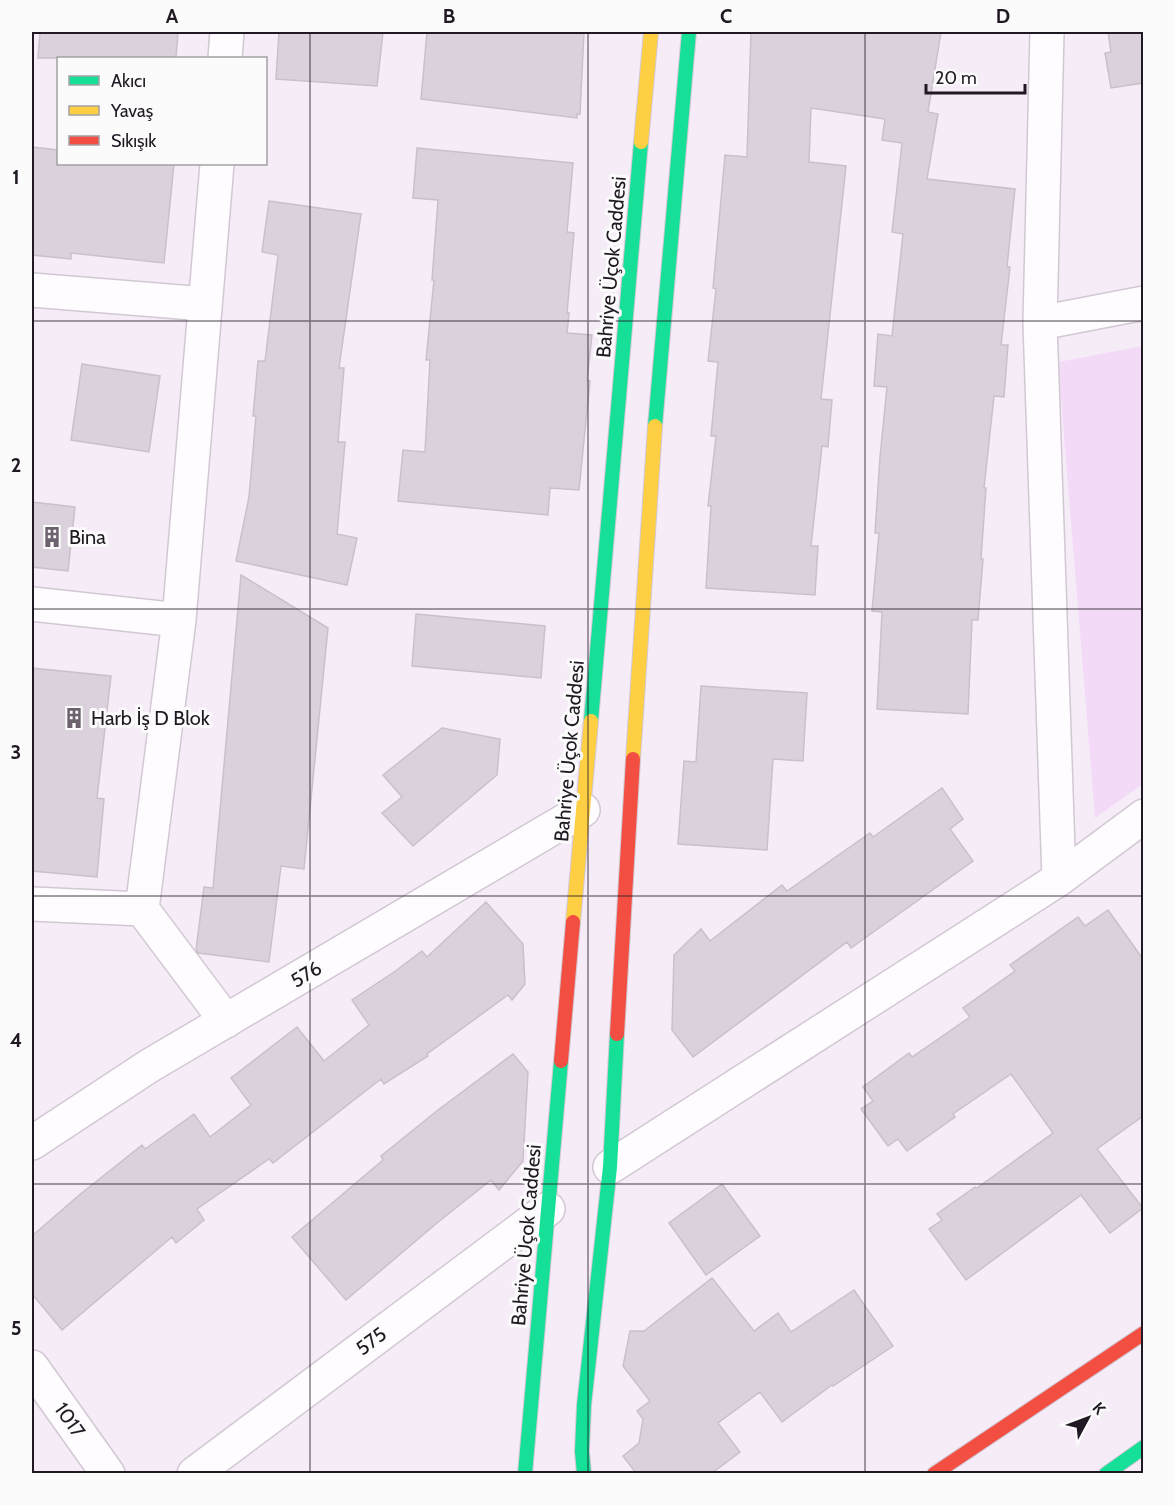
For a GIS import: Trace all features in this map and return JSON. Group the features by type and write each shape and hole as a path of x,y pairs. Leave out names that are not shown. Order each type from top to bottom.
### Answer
{"main road":[{"name":"Bahriye Üçok Caddesi","path":"525,1473 651,32"},
{"path":"584,1473 582,1451 584,1405 610,1167 625,874 652,466 689,32"},
{"path":"934,1473 1143,1333"},
{"path":"1106,1473 1143,1447"}],"street":[{"path":"225,57 227,32"},
{"path":"1047,32 1040,323 1059,879"},
{"path":"216,165 179,620 142,909 226,1021"},
{"path":"32,290 205,304"},
{"path":"1040,323 1143,303"},
{"path":"32,604 179,620"},
{"name":"576","path":"32,1143 149,1066 583,810"},
{"path":"610,1167 1059,879 1143,816"},
{"path":"32,904 142,909"},
{"name":"575","path":"194,1473 548,1209"},
{"name":"1017","path":"32,1367 108,1473"}],"shaded area":[{"path":"1143,346 1143,784 1095,818 1058,362"}],"building":[{"path":"40,32 178,32 176,57 38,58"},
{"path":"279,32 383,32 377,86 276,79"},
{"path":"427,32 584,32 580,114 577,114 577,118 421,99"},
{"path":"751,32 941,32 928,112 938,114 927,179 1015,189 1007,267 1010,267 1001,345 1008,345 1004,397 994,396 984,488 986,488 981,559 983,559 978,620 972,620 968,714 877,709 882,612 872,611 879,533 875,533 880,457 887,387 874,386 878,334 892,336 903,234 892,232 902,143 882,140 885,119 811,108 809,162 846,166 821,399 832,400 828,447 822,446 811,546 818,546 815,595 706,588 711,506 708,506 716,436 711,436 718,362 708,361 716,289 713,288 725,155 747,157"},
{"path":"1108,32 1143,32 1143,83 1111,88 1105,53 1111,52"},
{"path":"32,147 57,150 57,165 174,165 164,263 71,253 71,259 32,255"},
{"path":"417,148 573,163 567,232 574,233 567,333 592,335 587,380 590,381 579,490 550,488 548,515 398,501 403,450 425,452 430,360 426,360 434,280 432,280 438,200 413,198"},
{"path":"269,201 361,214 339,368 344,368 338,442 345,442 337,534 357,538 347,585 236,561 249,497 258,361 265,361 278,255 262,252"},
{"path":"82,364 160,376 149,452 71,440"},
{"name":"Bina","path":"32,502 75,507 68,571 32,567"},
{"path":"241,575 328,628 304,869 281,866 269,962 198,953 196,950 204,887 213,888"},
{"path":"416,614 545,626 541,678 412,666"},
{"path":"32,668 111,676 97,798 104,799 97,877 32,871"},
{"path":"701,686 807,693 803,761 773,759 767,850 678,844 684,761 696,762"},
{"path":"442,728 500,739 497,775 413,846 382,813 402,797 383,775"},
{"path":"942,788 963,819 950,829 973,861 851,948 847,942 693,1057 672,1030 674,955 701,929 710,941 782,885 787,891 870,833 873,837"},
{"path":"486,902 523,944 525,984 512,1000 508,995 427,1054 428,1056 384,1084 381,1079 273,1163 269,1159 197,1209 204,1220 176,1243 172,1237 62,1330 32,1294 32,1236 142,1145 145,1149 194,1114 210,1137 251,1105 231,1078 297,1027 324,1061 369,1025 352,1000 422,951 427,957"},
{"path":"1108,910 1143,959 1143,1116 1097,1149 1143,1208 1110,1233 1081,1195 966,1280 929,1229 942,1220 937,1214 1053,1133 1011,1074 953,1114 955,1117 907,1151 898,1139 888,1146 861,1109 873,1101 863,1087 909,1053 912,1057 970,1017 963,1008 1015,971 1010,965 1078,917 1085,926"},
{"path":"513,1054 528,1072 523,1161 499,1190 491,1180 346,1300 292,1237 383,1160 381,1156"},
{"path":"722,1184 760,1236 706,1275 669,1223"},
{"path":"712,1278 754,1331 778,1313 791,1332 854,1290 893,1346 832,1385 782,1422 760,1392 718,1423 740,1452 712,1473 636,1473 623,1456 639,1443 643,1419 637,1411 650,1401 623,1366 630,1331 644,1331"}],"traffic: fast":[{"path":"655,426 689,32"},
{"path":"591,721 641,142"},
{"path":"584,1474 582,1451 584,1405 610,1167 617,1034"},
{"path":"525,1474 561,1061"},
{"path":"1106,1474 1144,1447"}],"traffic: slow":[{"path":"641,142 651,32"},
{"path":"633,759 655,426"},
{"path":"573,922 591,721"}],"traffic: jam":[{"path":"617,1034 633,759"},
{"path":"561,1061 573,922"},
{"path":"934,1474 1144,1333"}],"place":[{"name":"Bina","path":"52,537"},
{"name":"Harb İş D Blok","path":"74,718"}]}
